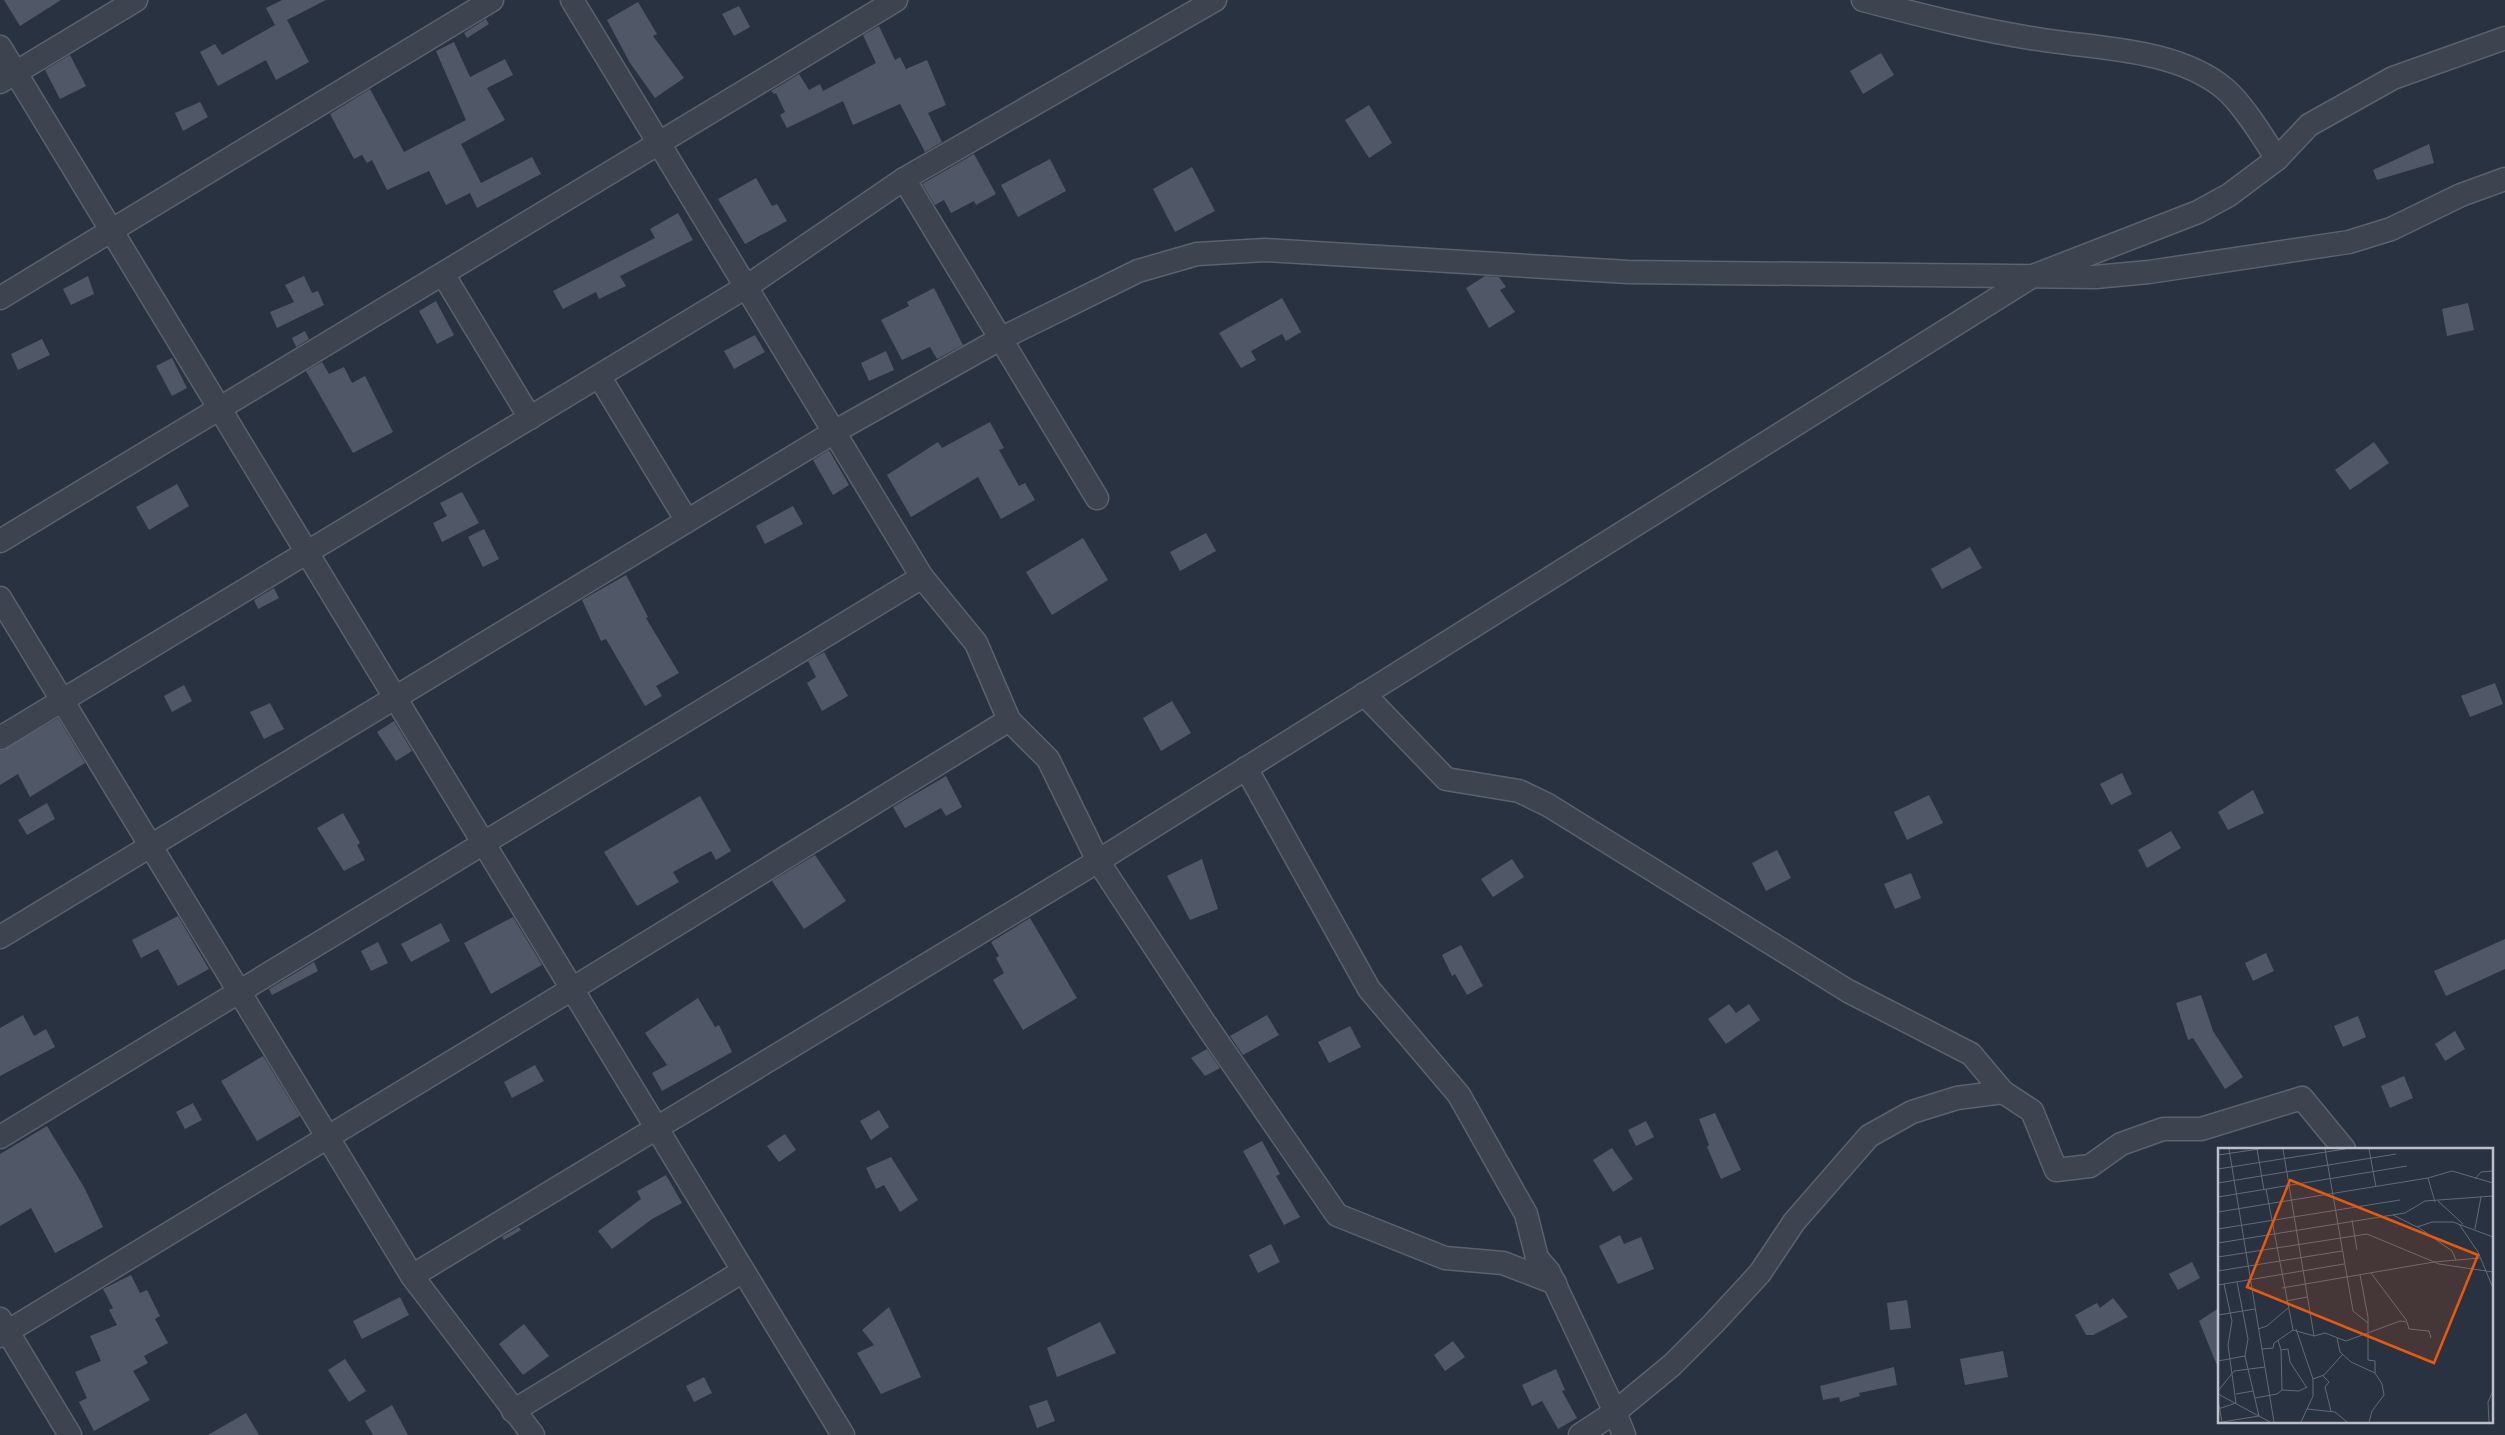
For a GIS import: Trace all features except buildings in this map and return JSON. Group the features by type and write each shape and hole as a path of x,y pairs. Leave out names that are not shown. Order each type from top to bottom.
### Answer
{"street":[{"path":"8,78 136,0"},
{"path":"0,298 492,0"},
{"path":"572,0 922,577 976,642 1009,720 1048,759 1098,861 1204,1022 1337,1215 1445,1258 1503,1263 1555,1283"},
{"path":"0,541 896,0"},
{"path":"0,738 746,287 904,179 1215,0"},
{"path":"1863,0 1956,24 2037,40 2129,51 2185,66 2206,76 2227,90 2277,159"},
{"path":"412,1276 1098,861 2034,276 2198,212 2229,196 2277,159 2309,125 2393,78 2505,38"},
{"path":"0,47 8,78 111,230 843,1435"},
{"path":"904,179 1097,498"},
{"path":"0,937 834,432 1000,339 1138,271 1197,254 1265,250 1628,272 2095,277 2149,272 2349,242 2391,229 2461,196 2505,179"},
{"path":"443,274 530,418"},
{"path":"599,376 687,521"},
{"path":"0,1137 922,577"},
{"path":"0,598 412,1276 533,1435"},
{"path":"1364,694 1446,779 1519,790 1848,991 1971,1054 2003,1092 2032,1111 2056,1170 2090,1166 2122,1144 2163,1130 2201,1129 2302,1098 2343,1148"},
{"path":"70,1435 2,1329 328,1137 1009,720"},
{"path":"1246,768 1369,989 1459,1095 1526,1214 1537,1258 1550,1272 1624,1435"},
{"path":"1580,1435 1615,1412 1672,1365 1714,1324 1760,1273 1794,1222 1869,1136 1912,1112 1957,1098 2003,1092"},
{"path":"513,1410 743,1271"}]}
